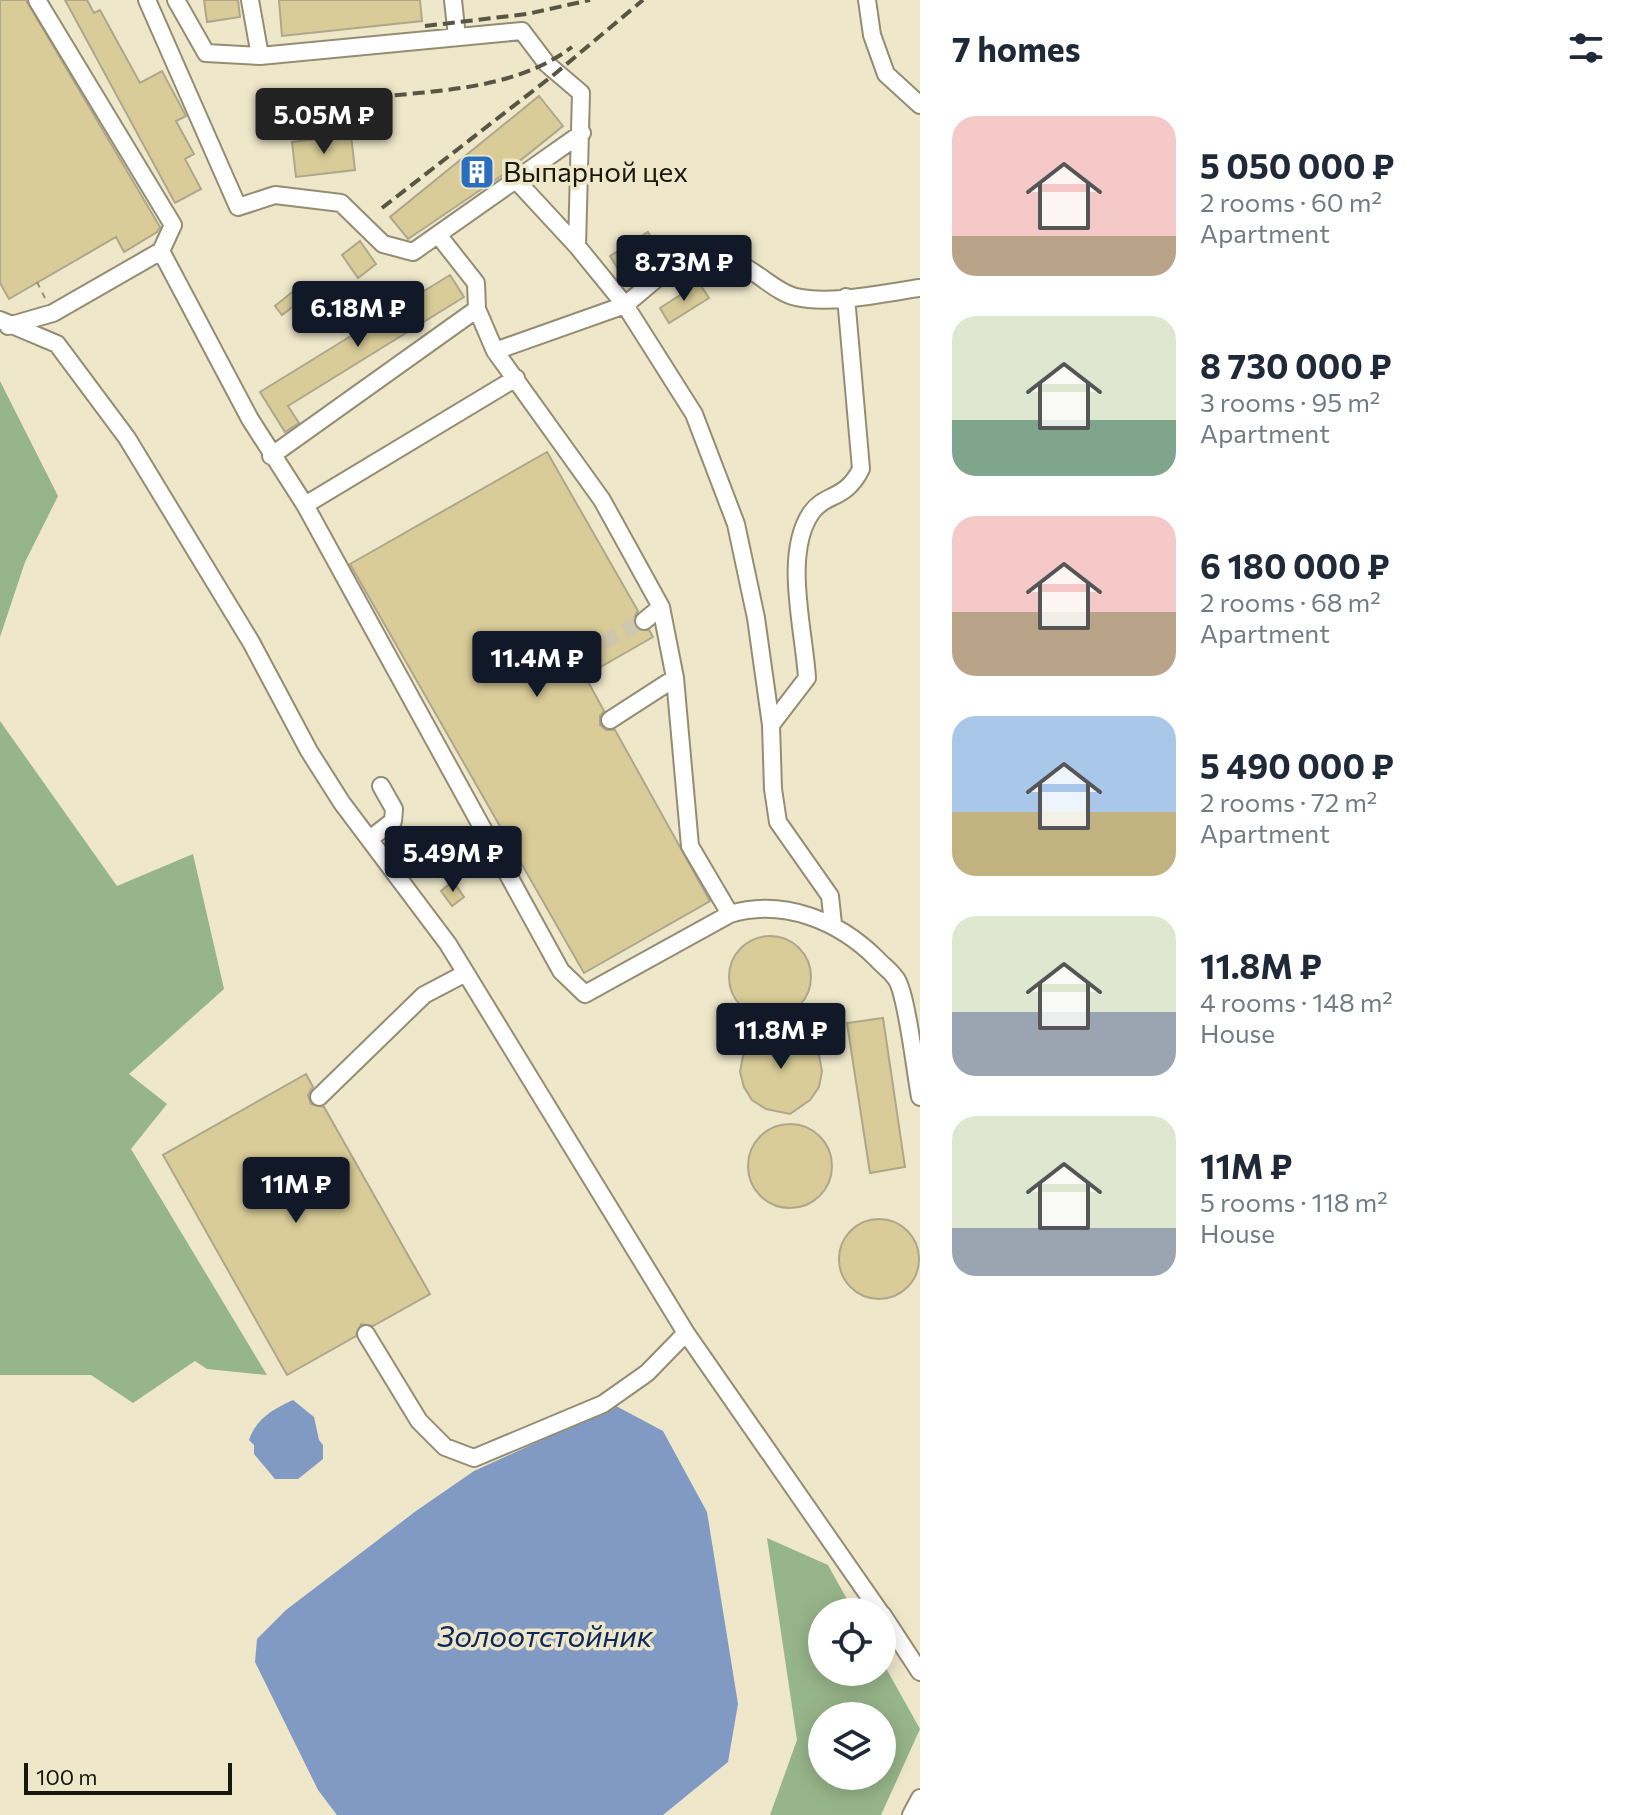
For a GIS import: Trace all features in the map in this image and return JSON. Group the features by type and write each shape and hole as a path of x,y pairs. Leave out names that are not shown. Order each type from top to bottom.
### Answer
{"lane":[{"path":"4,323 53,313 161,251 173,225 37,0"},
{"path":"147,0 238,207 275,195 341,203 383,244 413,252 582,133"},
{"path":"176,0 206,53 260,56 522,31 547,64 581,93 577,246"},
{"path":"250,0 260,56"},
{"path":"453,0 457,37"},
{"path":"867,0 872,35 886,74 920,105"},
{"path":"515,179 577,246 625,305 694,414 736,524 756,618 771,725 773,789 778,822 792,847 830,896 833,924"},
{"path":"439,236 476,283 477,309 495,351 602,500 661,607 675,678 690,846 730,914"},
{"path":"161,251 271,456 305,505 561,971 585,994 730,914 746,909 790,910 833,924 866,948 898,980 920,1097"},
{"path":"495,351 625,305 676,264 700,253 736,260 795,297 846,297 920,288"},
{"path":"771,725 807,678 797,548 803,527 814,509 851,488 861,469 846,297"},
{"path":"271,456 477,309"},
{"path":"4,323 57,344 127,438 251,642 309,751 342,803 448,944 686,1333 871,1598"},
{"path":"305,505 516,378"},
{"path":"644,621 661,607"},
{"path":"610,720 675,678"},
{"path":"371,838 393,821 394,809 381,786"},
{"path":"319,1097 424,995 464,974"},
{"path":"366,1334 419,1421 445,1447 474,1458 603,1404 647,1373 686,1333"},
{"path":"896,1636 920,1672"},
{"path":"911,1815 920,1798"}],"path":[{"path":"37,282 53,313"}],"green space":[{"path":"0,381 58,496 25,562 0,637"},
{"path":"0,721 117,886 193,854 224,989 129,1074 167,1104 131,1149 267,1375 207,1369 195,1361 133,1403 91,1375 0,1375"},
{"path":"767,1538 828,1565 846,1598 808,1598 808,1686 896,1686 920,1729 896,1782 896,1702 808,1702 808,1790 892,1790 881,1815 770,1815 797,1740"}],"water":[{"path":"293,1400 314,1417 323,1445 323,1459 298,1479 275,1479 254,1454 254,1445 249,1440 266,1416"},
{"name":"Золоотстойник","path":"616,1406 663,1431 707,1512 738,1704 728,1762 663,1815 337,1815 318,1790 255,1662 257,1639 286,1610 474,1471"}],"building":[{"path":"0,0 26,0 160,227 124,252 116,237 9,299 0,283"},
{"path":"65,0 87,0 94,13 100,10 140,83 162,71 186,116 176,121 194,154 185,159 201,189 175,203"},
{"path":"204,0 238,0 240,17 207,22"},
{"path":"279,0 420,0 422,21 282,36"},
{"name":"Выпарной цех","path":"539,96 563,126 501,176 408,239 390,217"},
{"path":"351,135 355,170 296,177 292,142"},
{"path":"648,232 664,258 626,282 610,256"},
{"path":"360,241 376,264 358,278 342,255"},
{"path":"450,275 464,297 288,406 299,423 285,432 260,392"},
{"path":"699,283 709,298 669,323 660,308"},
{"path":"296,289 303,296 282,315 275,306"},
{"path":"547,452 638,611 634,618 635,627 649,630 653,637 585,676 604,711 600,716 600,725 606,730 615,730 710,901 584,973 350,564"},
{"path":"453,881 464,897 452,906 441,891"},
{"path":"770,936 786,939 799,948 808,961 811,977 808,993 799,1006 786,1015 770,1018 754,1015 741,1006 732,993 729,977 732,961 741,948 754,939"},
{"path":"883,1018 905,1167 870,1173 847,1023"},
{"path":"773,1029 797,1034 810,1042 819,1056 822,1071 819,1087 810,1100 790,1114 766,1109 752,1100 740,1072 743,1056 752,1043"},
{"path":"306,1074 313,1087 308,1095 311,1104 324,1107 430,1294 373,1326 361,1324 356,1336 287,1375 163,1155"},
{"path":"790,1124 813,1131 825,1143 832,1166 825,1189 813,1201 790,1208 767,1201 755,1189 748,1166 755,1143 767,1131"},
{"path":"879,1219 894,1222 907,1231 916,1244 919,1259 916,1274 907,1287 894,1296 879,1299 864,1296 851,1287 842,1274 839,1259 842,1244 851,1231 864,1222"}],"tunnel":[{"path":"561,665 644,621"}],"railway":[{"path":"425,26 527,14 590,0"},
{"path":"382,208 556,73 643,0"},
{"path":"359,99 497,81 549,62 572,47"}],"place":[{"name":"Выпарной цех","path":"477,172"}]}
